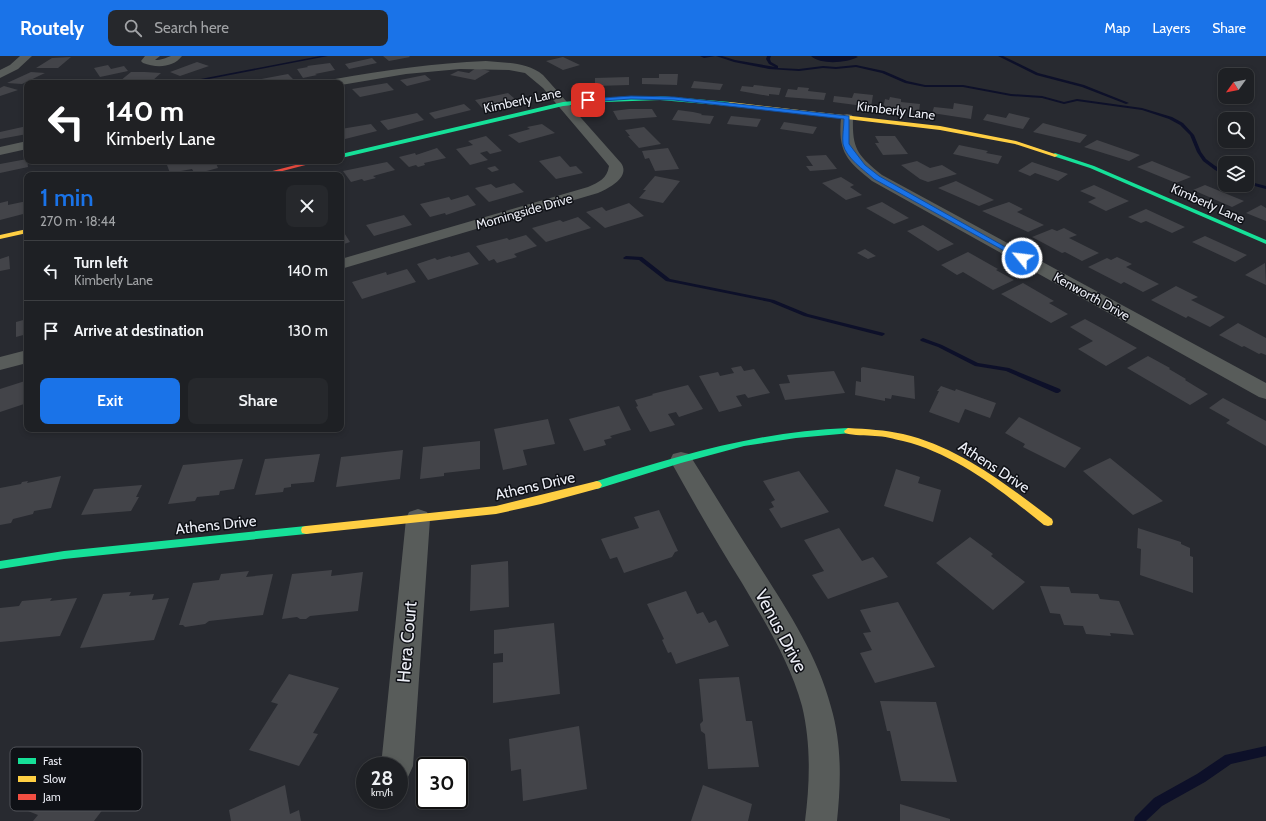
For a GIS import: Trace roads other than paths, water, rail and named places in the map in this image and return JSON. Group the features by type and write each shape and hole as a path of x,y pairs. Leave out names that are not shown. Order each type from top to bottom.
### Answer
{"street":[{"path":"0,75 14,67 26,56"},
{"path":"154,56 148,58 147,62 164,63 173,60 176,56"},
{"name":"Morningside Drive","path":"344,81 459,60 488,60 511,64 527,69 541,79 616,166 616,173 606,184 575,196 344,263"},
{"name":"Kimberly Lane","path":"344,155 563,104 617,98 674,98 964,132 1042,150 1092,167 1266,242"},
{"name":"Kenworth Drive","path":"847,118 846,144 863,166 877,178 1266,392"},
{"path":"0,151 24,146"},
{"path":"272,172 306,164"},
{"path":"0,237 24,232"},
{"path":"0,364 24,357"},
{"name":"Athens Drive","path":"0,565 64,555 496,510 532,504 681,460 739,445 800,434 858,431 886,434 910,439 942,450 972,466 1001,485 1048,522"},
{"name":"Venus Drive","path":"681,460 760,590 796,653 811,691 821,727 823,768 821,821"},
{"name":"Hera Court","path":"398,757 418,518"}],"water":[{"path":"811,56 858,57 841,62 827,62 815,59"}],"waterway":[{"path":"198,80 326,56"},
{"path":"702,56 713,56"},
{"path":"718,56 734,61 769,68 799,70 823,67 836,68 856,66 883,72 906,82 925,86 963,86 1011,95 1042,97 1064,103 1077,100 1142,109 1157,113 1182,124 1191,133 1204,160 1218,170"},
{"path":"769,56 768,59 770,63 777,67"},
{"path":"1000,56 1037,74 1083,86 1127,103"},
{"path":"1254,184 1266,188"},
{"path":"626,258 640,258 668,280 772,301 806,315 882,334"},
{"path":"923,340 940,346 977,365 1007,369 1058,391"},
{"path":"1139,821 1158,802 1201,778 1229,759 1266,751"}]}
